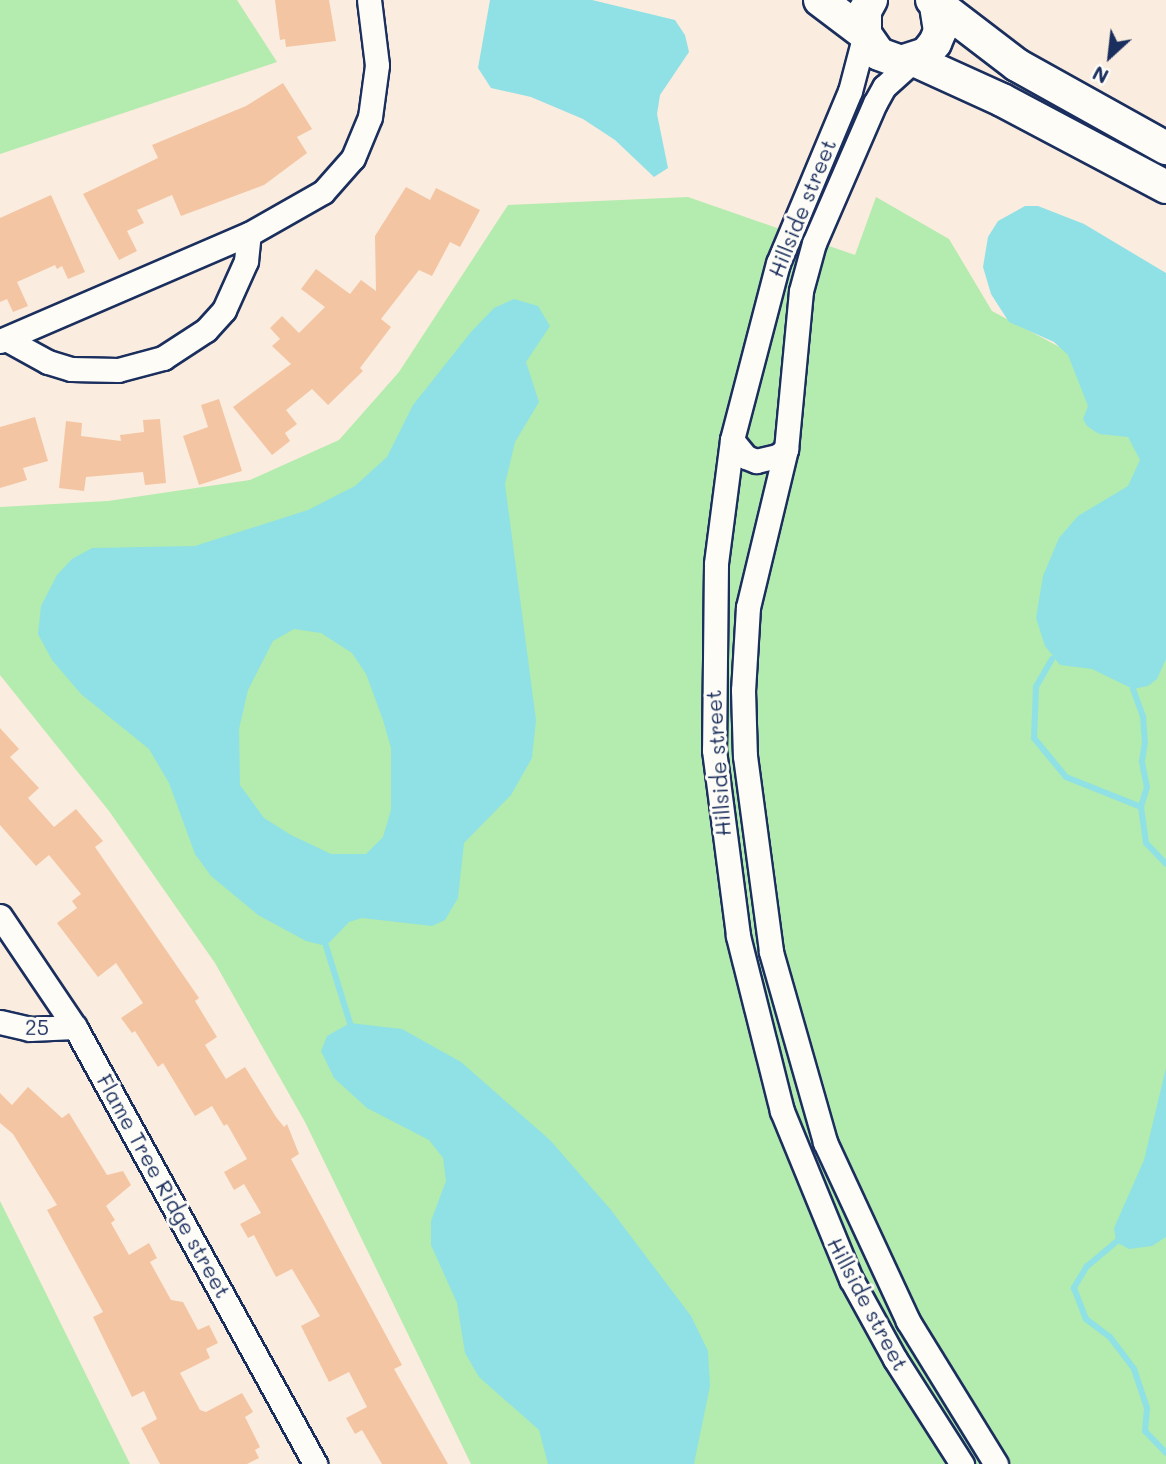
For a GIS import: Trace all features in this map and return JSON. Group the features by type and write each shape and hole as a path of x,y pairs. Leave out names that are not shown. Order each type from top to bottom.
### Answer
{"street":[{"path":"3,340 249,234 323,192 353,158 370,117 375,91 376,39 369,0"},
{"path":"820,0 865,34 878,54 889,60 914,60 1002,100 1166,187"},
{"path":"865,34 865,10 871,0"},
{"path":"914,60 926,54 940,31 934,2"},
{"path":"934,2 1017,65 1166,148"},
{"name":"Hillside street","path":"865,34 849,91 778,263 732,440 716,564 712,688 720,825 746,980 782,1111 823,1217 872,1319 962,1464"},
{"name":"Hillside street","path":"914,60 880,95 814,243 796,314 786,449 755,567 743,690 750,822 771,952 804,1079 850,1203 908,1321 996,1464"},
{"path":"3,340 48,362 82,370 118,370 163,358 206,330 224,310 246,261 249,234"},
{"path":"732,440 746,457 756,461 768,460 786,449"},
{"name":"Flame Tree Ridge street","path":"0,916 75,1027 314,1464"},
{"name":"25","path":"0,1022 30,1029 75,1027"}],"green space":[{"path":"0,0 237,0 277,62 0,154"},
{"path":"688,197 855,255 876,197 949,239 992,311 1166,404 1166,1464 471,1464 305,1122 215,963 109,811 0,675 0,507 108,501 250,480 339,440 399,372 508,205"},
{"path":"0,1201 29,1259 130,1464 0,1464"}],"water":[{"path":"490,0 592,0 675,20 685,35 689,52 660,95 657,114 668,168 654,177 615,140 583,119 531,97 491,88 478,68"},
{"path":"1025,206 1038,206 1084,224 1166,273 1166,659 1157,679 1148,686 1133,689 1092,669 1060,665 1045,646 1036,618 1043,576 1059,538 1078,516 1128,486 1140,460 1128,437 1099,434 1087,426 1083,419 1088,406 1068,355 1054,342 1009,322 991,294 983,267 988,237 998,221"},
{"path":"514,299 538,306 550,326 526,362 539,402 515,442 505,484 536,720 532,758 511,795 464,843 458,898 445,920 432,926 362,918 349,922 326,946 306,941 258,915 211,876 195,854 169,783 149,749 81,694 52,660 38,634 41,606 57,575 72,559 92,548 195,546 308,510 355,486 387,457 413,405 471,332 494,308","holes":["294,629 321,633 352,653 366,674 391,748 391,810 383,837 366,854 331,854 291,835 264,818 240,785 239,729 248,690 273,641"]},
{"path":"350,1023 402,1029 461,1062 550,1140 611,1210 691,1316 708,1351 710,1386 694,1464 548,1464 539,1430 479,1377 465,1353 457,1303 431,1245 431,1221 446,1181 443,1158 429,1140 367,1108 334,1078 321,1051 327,1036"},
{"path":"1166,1068 1166,1237 1152,1246 1129,1249 1116,1242 1114,1228 1144,1160"}],"building":[{"path":"275,0 329,0 336,41 286,47 285,39 280,40"},
{"path":"283,83 312,129 297,137 307,153 264,185 181,216 172,195 137,210 144,223 127,231 137,251 119,260 83,194 158,158 152,145 246,106"},
{"path":"406,187 430,200 436,188 480,210 460,247 450,242 432,276 419,270 381,319 391,327 360,368 363,371 328,405 312,389 286,410 297,424 285,433 290,441 272,455 233,407 291,364 272,346 280,339 270,328 282,316 299,333 325,307 301,289 316,269 350,294 361,280 376,291 375,236"},
{"path":"51,195 85,272 68,279 62,266 57,269 55,265 17,282 28,306 13,312 7,299 0,302 0,218"},
{"path":"219,399 242,471 199,485 183,436 208,427 201,405"},
{"path":"35,417 48,461 23,468 27,480 0,488 0,427"},
{"path":"160,419 166,483 145,485 143,472 86,477 84,491 59,488 66,421 82,423 81,436 121,441 120,435 144,432 143,420"},
{"path":"0,728 19,749 10,757 39,788 28,798 54,827 76,809 103,841 95,847 199,998 195,1001 217,1037 205,1045 226,1079 245,1067 276,1117 284,1127 287,1124 299,1154 291,1159 402,1365 394,1369 448,1464 382,1464 362,1430 355,1434 346,1418 367,1407 349,1372 329,1382 301,1326 320,1316 292,1269 276,1277 254,1235 248,1238 240,1224 261,1213 244,1184 234,1190 224,1172 247,1159 227,1124 224,1126 212,1106 195,1116 163,1063 158,1067 135,1031 132,1033 121,1018 143,1003 116,963 98,977 57,923 77,908 72,901 81,894 49,855 36,866 0,825"},
{"path":"28,1087 62,1118 69,1113 107,1175 123,1171 131,1185 106,1206 115,1220 111,1223 129,1255 149,1243 157,1258 150,1262 171,1300 183,1302 198,1330 209,1325 218,1343 206,1349 210,1358 180,1373 200,1410 206,1412 242,1393 253,1412 245,1417 260,1447 255,1450 259,1458 247,1464 160,1464 141,1428 157,1419 144,1391 132,1397 93,1317 103,1312 47,1210 57,1205 13,1134 0,1123 0,1093 12,1105"}],"waterway":[{"path":"1052,659 1036,687 1034,738 1066,777 1141,807 1146,843 1166,864"},
{"path":"1133,689 1143,716 1145,742 1142,762 1147,787 1141,807"},
{"path":"326,946 350,1023"},
{"path":"1116,1242 1087,1266 1074,1288 1086,1319 1110,1337 1134,1369 1147,1408 1145,1431 1166,1453"}]}
